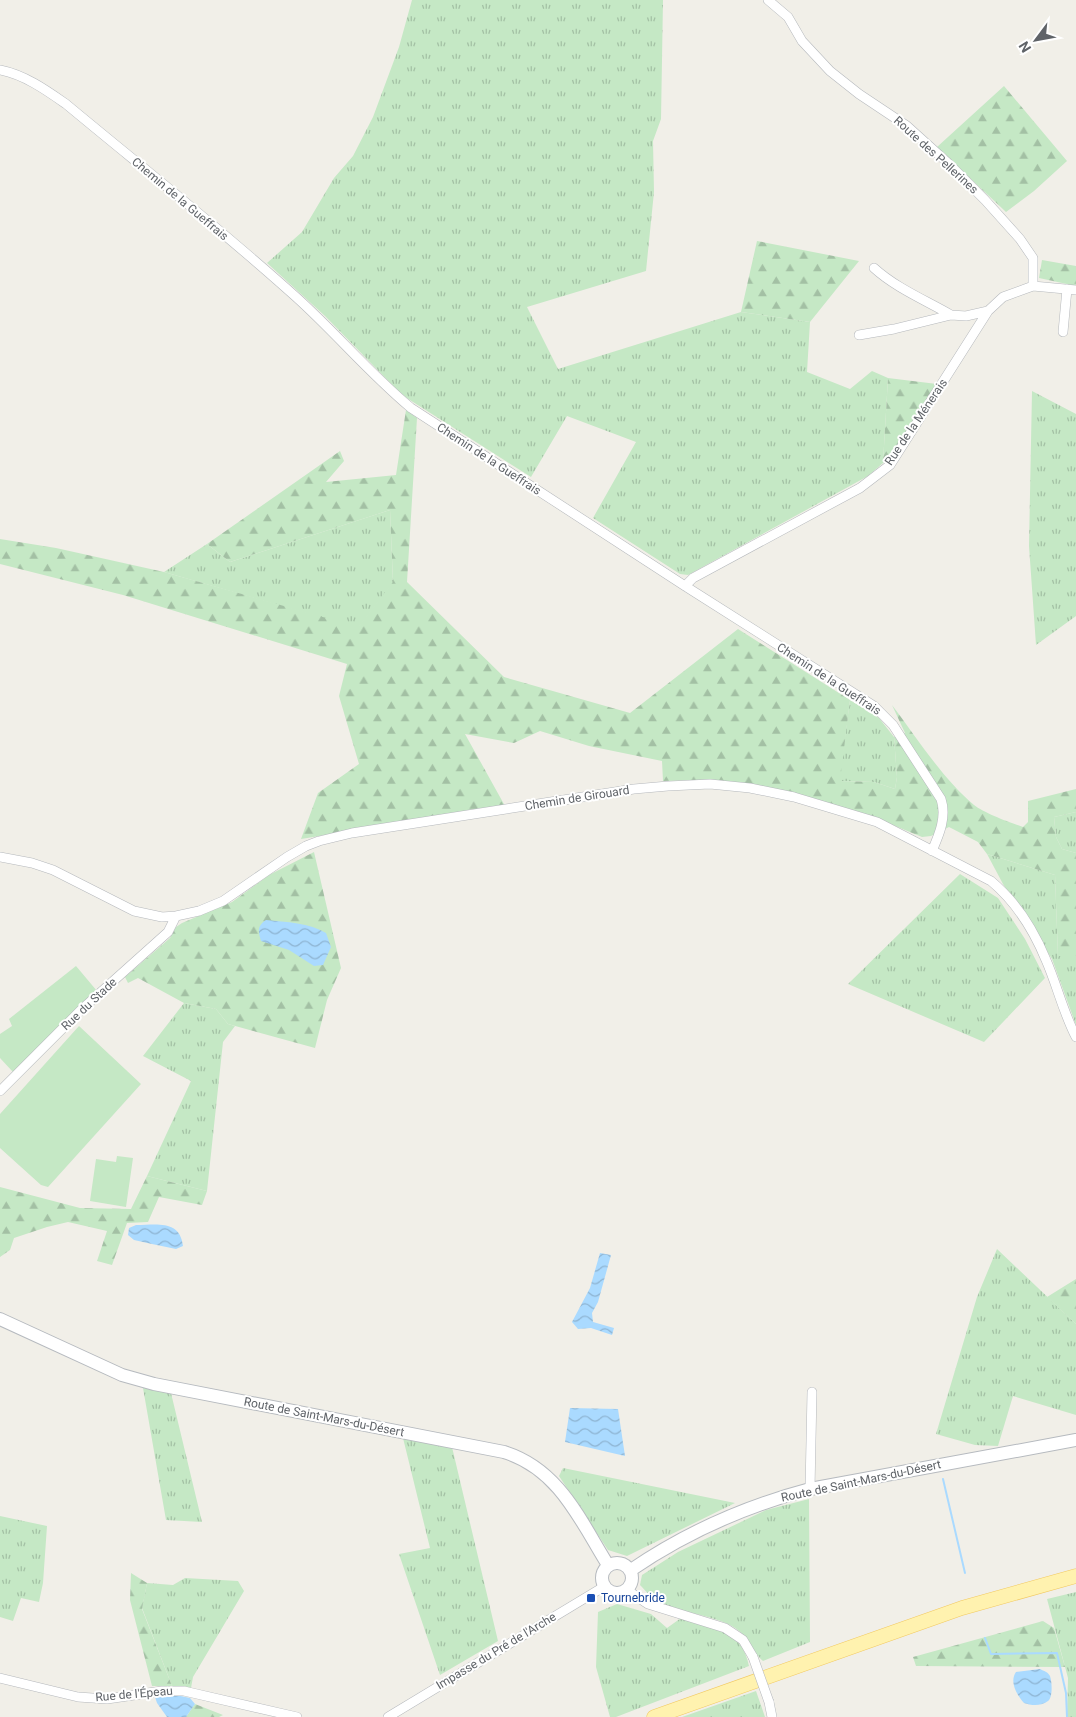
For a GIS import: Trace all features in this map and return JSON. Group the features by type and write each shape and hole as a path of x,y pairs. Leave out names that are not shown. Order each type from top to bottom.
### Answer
{"main road":[{"name":"Route de Saint-Mars-du-Désert","path":"0,1319 122,1374 146,1382 518,1456 532,1464 557,1486 608,1565"},
{"name":"Route de Saint-Mars-du-Désert","path":"631,1570 694,1532 761,1503 810,1489 1076,1440"},
{"path":"623,1563 631,1570 632,1581 627,1590 618,1593 612,1592 605,1586 602,1577 608,1565 623,1563"},
{"path":"654,1717 962,1608 1076,1576"}],"street":[{"name":"Route des Pellerines","path":"768,0 788,17 802,41 830,71 859,94 907,126 985,200 1020,239 1033,258 1033,286"},
{"name":"Chemin de la Gueffrais","path":"0,70 36,84 66,104 264,268 301,301 388,388 411,408 874,706 893,725 941,799 944,818 932,851"},
{"path":"874,268 890,282 912,292 951,315"},
{"name":"Rue de la Ménerais","path":"685,586 693,578 860,488 890,465 988,311 1003,297 1033,286 1071,290"},
{"path":"1063,332 1071,290"},
{"path":"858,335 894,329 951,315 966,316 988,311"},
{"path":"966,316 972,325 974,333"},
{"name":"Chemin de Girouard","path":"0,856 53,870 134,911 162,917 176,916 199,911 223,901 287,857 319,841 362,832 625,791 668,786 718,785 750,788 794,797 877,822 991,881 1004,892 1015,906 1037,942 1047,961 1076,1037"},
{"name":"Rue du Stade","path":"0,1091 82,1009 168,932 176,916"},
{"path":"810,1489 812,1392"},
{"name":"Impasse du Pré de l'Arche","path":"388,1717 605,1586"},
{"path":"627,1590 648,1604 725,1628 743,1640 753,1657 769,1702 772,1717"},
{"name":"Rue de l'Épeau","path":"0,1678 78,1697 107,1699 162,1691 184,1691 297,1717"}],"green space":[{"path":"412,0 663,0 661,119 653,141 654,192 646,271 527,307 558,369 741,312 810,322 807,372 850,389 872,371 888,378 883,463 868,476 688,575 680,574 593,518 636,442 567,416 531,477 402,395 325,316 267,263 302,232 334,178 353,156 373,117 399,47"},
{"path":"1004,86 1067,161 1034,191 1006,212 937,147"},
{"path":"757,241 859,261 810,322 741,312"},
{"path":"1042,260 1076,266 1076,286 1039,278"},
{"path":"888,378 937,384 889,459 883,463"},
{"path":"1032,391 1076,414 1076,616 1036,645 1029,546"},
{"path":"406,410 417,418 407,582 504,677 630,713 738,629 850,700 840,781 874,782 895,789 897,777 894,737 905,733 892,705 951,783 974,805 991,814 1023,827 1028,822 1028,801 1076,789 1076,812 1054,817 1056,837 1062,849 1076,853 1076,956 1058,956 1055,875 987,854 978,842 949,827 931,836 922,837 883,821 737,784 703,780 663,781 662,761 589,746 540,731 514,743 465,734 505,806 301,839 318,793 359,764 339,696 347,664 123,595 0,564 0,539 56,548 164,572 358,627 393,582 390,510 230,562 207,544 340,451 344,461 326,482 396,475"},
{"path":"390,510 393,583 358,628 164,572 207,544 230,562"},
{"path":"850,700 879,718 894,737 897,777 895,789 874,782 839,781"},
{"path":"1076,812 1076,853 1062,849 1056,837 1054,817"},
{"path":"314,852 341,968 327,1000 315,1048 228,1024 216,1009 184,1003 138,978 128,983 125,977 170,938 176,927 232,902 269,875"},
{"path":"987,854 1055,875 1058,956 1076,956 1076,1025 1052,959 1003,884"},
{"path":"960,874 998,898 1025,939 1045,978 984,1042 848,984"},
{"path":"76,966 97,991 13,1072 0,1058 0,1034 12,1026 9,1019"},
{"path":"184,1003 216,1009 228,1024 235,1026 223,1042 207,1191 147,1176 191,1081 143,1056"},
{"path":"79,1026 141,1084 48,1187 41,1185 0,1148 0,1114"},
{"path":"117,1156 133,1158 126,1207 90,1201 96,1159 116,1162"},
{"path":"147,1176 207,1191 202,1205 159,1197 148,1222 127,1223 112,1265 97,1261 107,1231 68,1222 14,1238 10,1250 0,1257 0,1187 80,1208 131,1209"},
{"path":"997,1249 1076,1324 1076,1415 1013,1396 998,1446 975,1445 936,1434 977,1297"},
{"path":"1076,1279 1076,1324 1047,1297"},
{"path":"143,1388 171,1393 202,1522 166,1520"},
{"path":"403,1438 452,1447 498,1641 440,1675 399,1554 430,1548"},
{"path":"563,1468 735,1503 627,1556 608,1550 559,1476"},
{"path":"809,1499 810,1642 763,1661 744,1636 735,1628 715,1619 660,1602 640,1585 642,1575 678,1552 766,1510"},
{"path":"0,1516 47,1526 43,1583 39,1602 21,1598 13,1621 0,1617"},
{"path":"131,1573 147,1583 142,1609 172,1686 152,1686 130,1600"},
{"path":"185,1578 238,1581 244,1591 193,1677 191,1688 172,1686 142,1608 147,1583 173,1585"},
{"path":"1076,1592 1076,1717 1067,1717 1068,1678 1047,1599"},
{"path":"617,1604 651,1614 667,1628 681,1618 724,1631 740,1644 749,1666 616,1717 610,1717 596,1667 598,1612"},
{"path":"1043,1621 1054,1628 1065,1667 916,1666 913,1657"},
{"path":"756,1691 765,1717 682,1717"},
{"path":"195,1704 223,1715 219,1717 186,1717"}],"water":[{"path":"266,920 305,925 326,933 331,947 323,965 314,966 289,950 261,941 259,929"},
{"path":"136,1225 166,1225 172,1227 181,1237 183,1246 176,1249 134,1240 128,1235 129,1228"},
{"path":"600,1253 611,1255 598,1302 592,1313 593,1322 614,1328 612,1335 591,1328 578,1329 572,1322 590,1288"},
{"path":"570,1408 618,1409 625,1456 565,1442"},
{"path":"1040,1669 1050,1676 1052,1689 1050,1699 1040,1705 1024,1703 1015,1688 1014,1676 1016,1672"},
{"path":"176,1695 190,1698 195,1704 186,1717 167,1717 155,1697"}],"waterway":[{"path":"943,1479 965,1573"},
{"path":"985,1638 991,1654 1057,1653 1066,1693 1067,1717"}],"place":[{"name":"Tournebride","path":"591,1598"}]}
